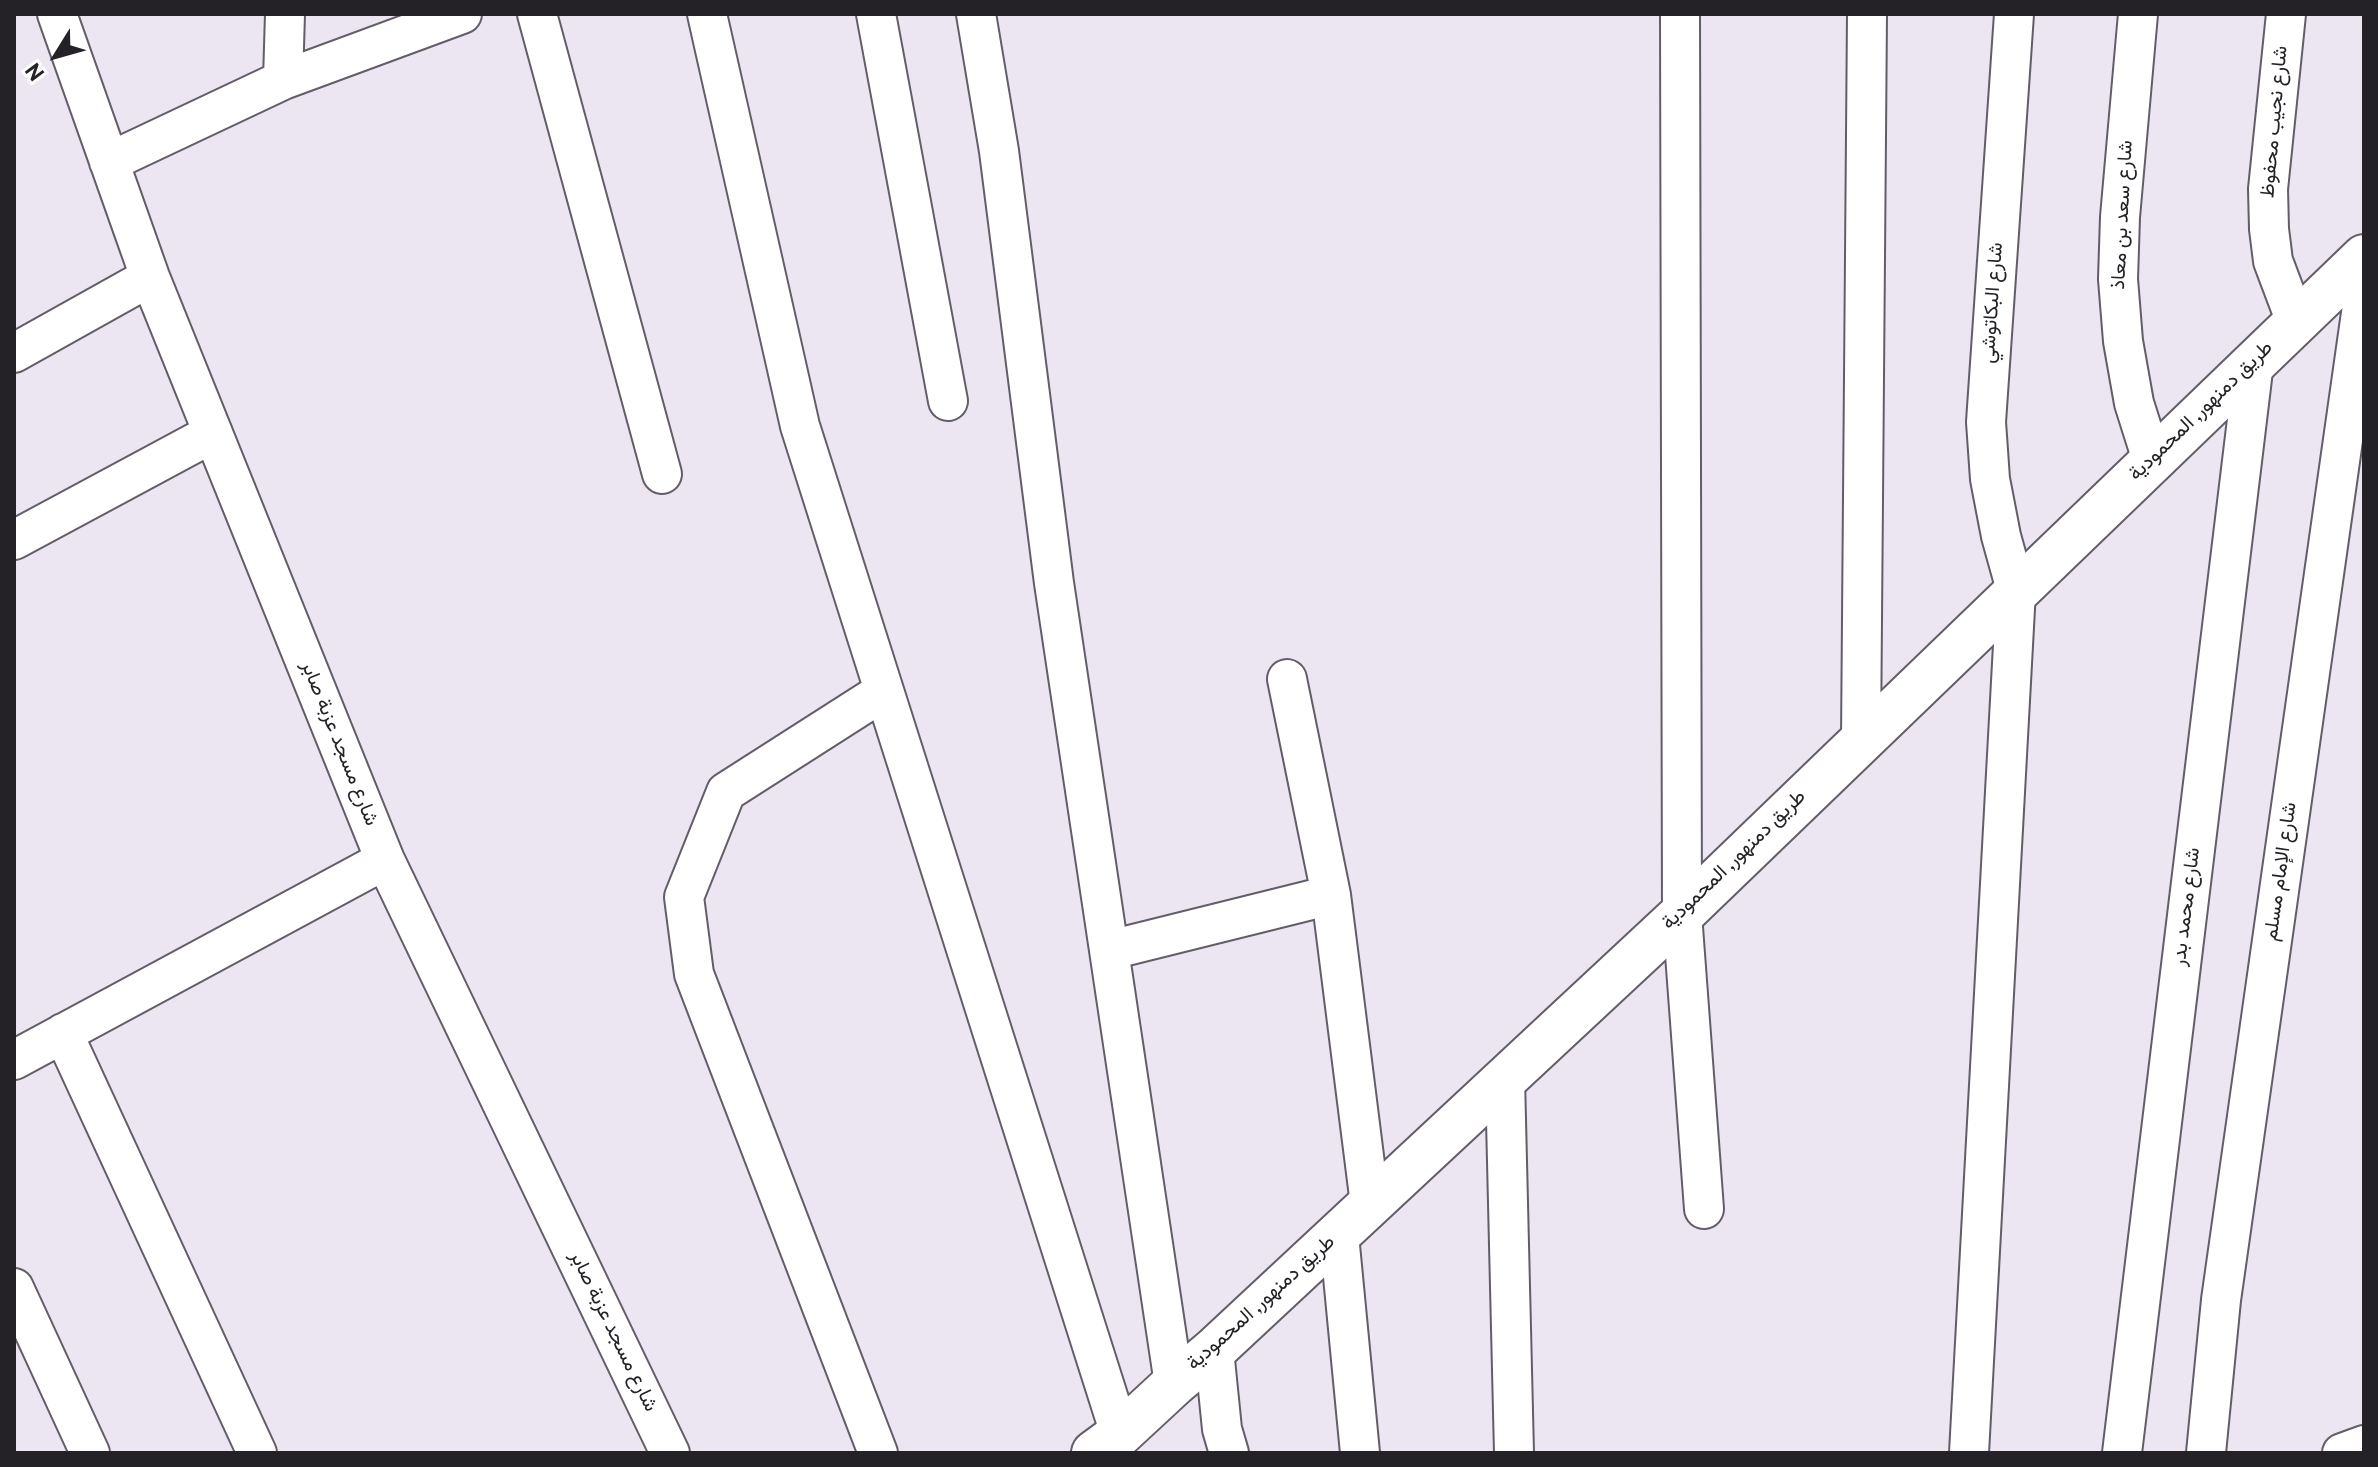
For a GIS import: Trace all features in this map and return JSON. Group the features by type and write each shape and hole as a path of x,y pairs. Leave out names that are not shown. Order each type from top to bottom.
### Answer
{"main road":[{"name":"طريق دمنهور, المحمودية","path":"1107,1444 1339,1235 1682,914 2364,257"}],"street":[{"name":"شارع مسجد عزبة صابر","path":"57,14 150,277 385,860 670,1453"},
{"path":"283,80 285,14"},
{"path":"109,162 283,80 462,14"},
{"path":"537,14 662,474"},
{"path":"707,14 800,426 884,691 1107,1444"},
{"path":"876,14 948,401"},
{"path":"976,14 999,151 1054,583 1174,1384"},
{"path":"1680,14 1682,914 1704,1209"},
{"path":"1861,740 1867,14"},
{"name":"شارع البكاتوشي","path":"1969,1453 2016,590 1990,479 1986,422 2014,14"},
{"name":"شارع سعد بن معاذ","path":"2138,14 2120,217 2118,279 2123,341 2134,403 2152,460"},
{"name":"شارع نجيب محفوظ","path":"2286,14 2268,189 2269,229 2273,261 2296,322"},
{"path":"14,353 150,277"},
{"name":"شارع الإمام مسلم","path":"2206,1453 2221,1300 2364,292"},
{"name":"شارع محمد بدر","path":"2122,1453 2254,362"},
{"path":"14,540 213,433"},
{"path":"1287,679 1331,895 1370,1204"},
{"path":"878,1453 694,974 684,897 726,792 884,691"},
{"path":"14,1060 385,860"},
{"path":"1110,950 1331,895"},
{"path":"63,1033 257,1453"},
{"path":"1505,1078 1514,1453"},
{"path":"1339,1235 1360,1453"},
{"path":"14,1288 90,1453"},
{"path":"1214,1350 1222,1429 1229,1453"},
{"path":"2342,1453 2364,1445"}]}
